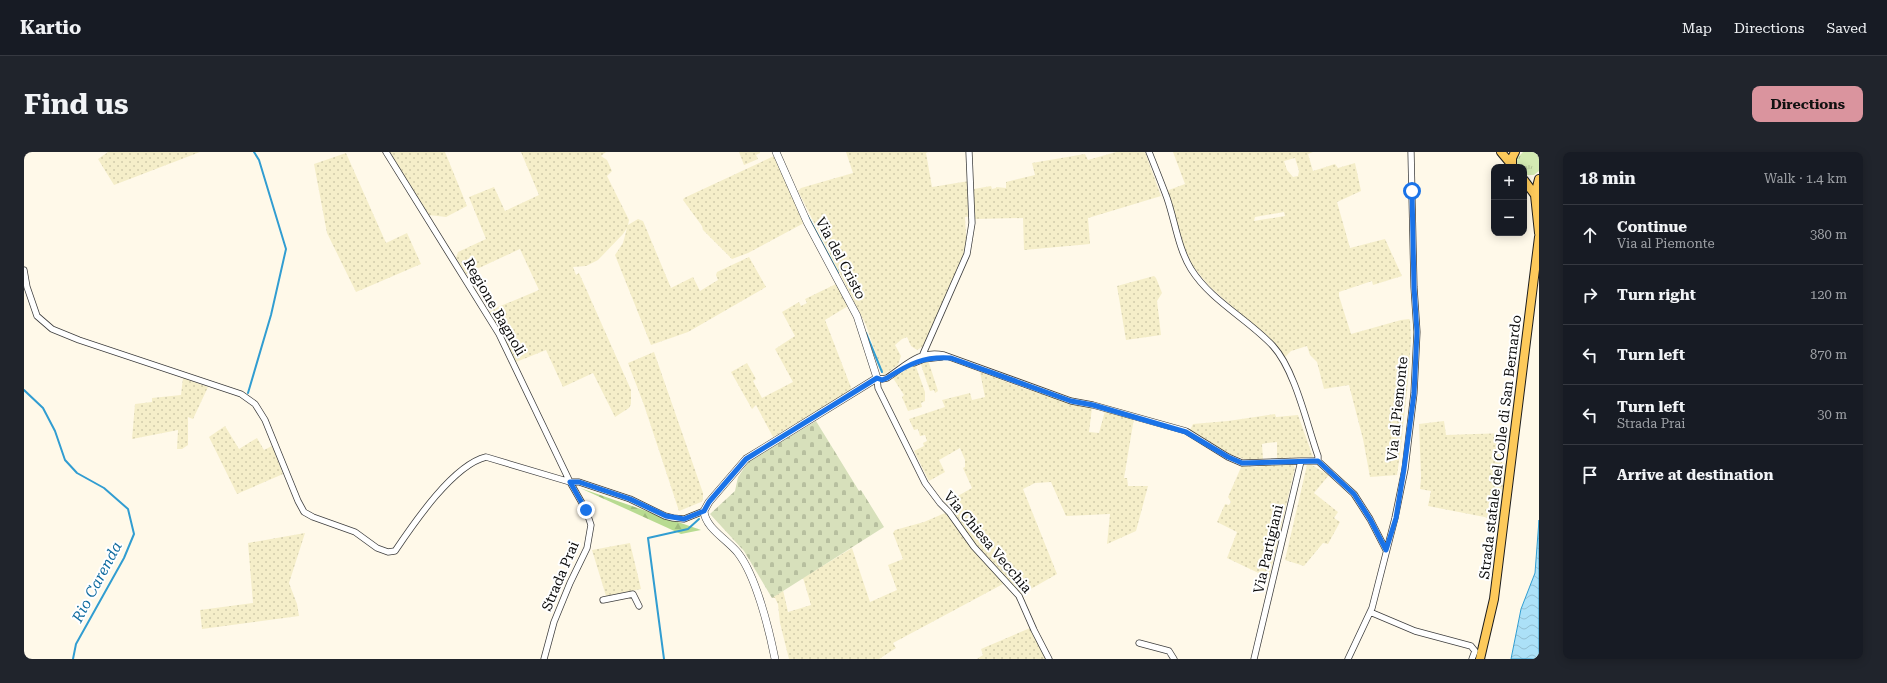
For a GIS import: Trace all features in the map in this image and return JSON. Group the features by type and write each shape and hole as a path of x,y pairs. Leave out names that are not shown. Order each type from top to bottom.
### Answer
{"main road":[{"path":"1501,152 1510,164"},
{"path":"1512,164 1515,152"},
{"path":"1527,180 1539,178"},
{"path":"1539,178 1534,194 1539,234"},
{"path":"1527,184 1534,194"},
{"name":"Strada statale del Colle di San Bernardo","path":"1480,659 1494,599 1501,549 1539,237"}],"street":[{"name":"Regione Bagnoli","path":"386,152 499,334 570,482"},
{"name":"Via del Cristo","path":"776,152 807,222 857,316 877,378"},
{"path":"923,354 962,267 968,248 972,223 969,152"},
{"path":"1149,152 1166,198 1184,256 1205,288 1274,347 1283,359 1293,382 1318,456 1318,461"},
{"name":"Via al Piemonte","path":"1348,659 1370,612 1396,518 1414,394 1417,332 1414,287 1411,152"},
{"path":"24,270 27,286 37,316 52,329 79,340 241,394 255,404 265,420 298,501 304,512 313,517 354,532 377,548 388,552 395,551 426,506 461,471 475,459 486,457 570,482 579,482 630,499 666,516 674,518 684,519 704,511"},
{"path":"775,659 755,585 748,570 738,553 707,522 704,516 704,511 709,502 746,459 877,378 882,380 887,378 923,354 933,353 951,358 1071,401 1093,405 1181,430 1228,457 1242,463 1318,461 1354,494 1370,519 1386,550"},
{"path":"904,367 924,359 951,358"},
{"name":"Via Chiesa Vecchia","path":"877,378 878,388 925,484 949,512 974,547 1020,596 1048,659"},
{"name":"Via Partigiani","path":"1254,659 1301,461"},
{"name":"Strada Prai","path":"544,659 554,622 570,583 587,548 591,525 586,510 570,482"},
{"path":"603,600 633,594 639,606"},
{"path":"1370,612 1415,631 1471,646 1475,650 1472,659"},
{"path":"1139,643 1169,651 1174,659"}],"shaded area":[{"path":"108,152 200,152 114,185 98,159"},
{"path":"390,152 445,152 467,206 446,217 429,215"},
{"path":"521,152 606,152 601,156 607,160 612,171 607,176 629,220 628,225 638,219 643,221 671,288 693,277 700,291 718,280 716,275 717,272 749,257 766,287 688,332 651,345 615,255 623,243 627,228 598,260 586,266 573,267 576,275 579,273 631,390 631,404 629,408 615,417 593,373 563,387 546,350 516,362 490,312 491,310 539,290 520,249 466,274 456,258 458,252 486,239 469,197 494,187 505,211 539,195"},
{"path":"739,152 760,153 756,155 758,159 744,165"},
{"path":"846,152 928,152 926,153 932,187 969,181 971,216 965,217 966,236 968,237 967,248 931,331 922,347 917,350 911,346 907,337 895,345 901,356 898,365 883,375 866,325 798,191 801,188 853,173"},
{"path":"1116,152 1145,152 1161,196 1088,218 1090,244 1024,250 1023,218 974,219 974,189 991,186 992,189 996,187 1006,188 1006,182 1035,175 1032,163 1085,154 1088,160"},
{"path":"1173,152 1313,152 1308,154 1313,171 1335,164 1338,168 1355,163 1361,191 1337,202 1350,248 1385,239 1402,276 1373,285 1372,281 1339,292 1339,296 1351,334 1401,320 1410,320 1411,340 1408,382 1397,475 1370,477 1363,439 1349,385 1324,389 1317,362 1310,355 1307,346 1291,351 1285,357 1270,340 1209,286 1192,265 1179,235 1166,191 1185,184","holes":["1295,158 1299,171 1298,176 1293,177 1287,170 1284,161","1284,212 1285,216 1254,221 1255,217"]},
{"path":"346,153 386,243 407,233 421,264 356,292 327,233 314,164"},
{"path":"774,156 804,223 748,253 732,259 703,230 702,226 683,200 684,198"},
{"path":"1154,276 1162,293 1157,301 1161,335 1126,340 1117,286"},
{"path":"836,284 848,306 825,320 852,390 773,437 756,405 752,409 731,372 747,363 756,379 753,381 762,398 793,382 775,349 795,336 782,312 799,302 801,306 807,303 805,299"},
{"path":"654,352 703,493 703,500 701,502 679,511 644,405 628,363"},
{"path":"928,360 938,391 935,393 934,390 930,391 920,362"},
{"path":"915,364 925,392 925,401 921,403 922,407 908,411 902,397 904,395 893,378"},
{"path":"980,372 1025,389 1092,408 1089,432 1099,433 1105,411 1134,418 1124,478 1127,478 1128,486 1148,486 1136,531 1107,544 1110,514 1066,516 1051,482 1035,483 1023,489 1057,574 1022,594 977,547 947,502 972,488 963,468 965,467 965,460 960,448 939,460 945,472 929,481 914,451 924,446 923,443 927,441 925,435 920,436 918,429 914,430 909,419 945,407 942,400 970,393 972,400 985,397"},
{"path":"183,378 208,387 193,419 188,417 188,445 182,449 177,449 178,430 132,439 135,404 152,402 152,398 181,395"},
{"path":"1275,414 1276,417 1298,415 1313,457 1277,458 1277,442 1262,444 1263,459 1244,459 1227,453 1190,430 1193,424 1228,421"},
{"path":"1444,421 1446,435 1506,433 1502,463 1506,464 1500,520 1428,506 1431,491 1420,489 1419,424"},
{"path":"225,426 239,449 257,438 264,450 272,446 283,474 237,494 209,437"},
{"path":"1292,463 1295,468 1269,578 1227,558 1237,532 1217,522 1225,504 1229,505 1231,502 1228,497 1242,465 1255,467"},
{"path":"1310,464 1329,475 1314,493 1338,512 1334,518 1340,522 1328,544 1323,543 1304,566 1285,560 1307,465"},
{"path":"945,513 949,514 973,550 1000,578 1003,584 893,643 896,648 879,659 789,659 780,623 778,604 775,598 772,598 783,590 788,612 811,605 803,578 852,548 870,602 897,590 888,565 903,559 893,533 895,530 924,522"},
{"path":"305,533 289,583 297,604 299,616 202,629 200,610 253,603 248,543"},
{"path":"630,543 641,589 606,596 592,550"},
{"path":"1030,628 1046,659 977,659 983,655 981,649"}],"green space":[{"path":"1523,152 1535,152 1539,155 1539,171 1534,175 1527,175 1527,164 1517,164 1517,158"},
{"path":"816,421 859,491 861,490 884,527 772,598 744,551 710,514 735,491 738,477 749,461"},
{"path":"580,488 701,530 681,534"}],"water":[{"path":"1539,520 1539,659 1511,659 1521,609 1535,573"}],"waterway":[{"path":"248,393 271,315 286,249 259,160 254,152"},
{"path":"807,215 838,273"},
{"path":"866,333 882,372"},
{"name":"Rio Carenda","path":"24,390 43,408 55,431 65,460 77,473 104,488 128,509 134,534 124,558 76,644 73,659"},
{"path":"664,659 648,538 688,529 699,519"}],"route":[{"path":"586,510 570,482 579,482 630,499 666,516 674,518 684,519 704,511 709,502 746,459 818,413 877,378 882,380 887,378 904,367 919,360 942,357 951,358 991,374 1071,401 1093,405 1170,426 1186,432 1228,457 1242,463 1255,464 1283,461 1318,461 1354,494 1370,519 1386,550 1396,518 1414,394 1417,332 1414,287 1412,191"}]}
